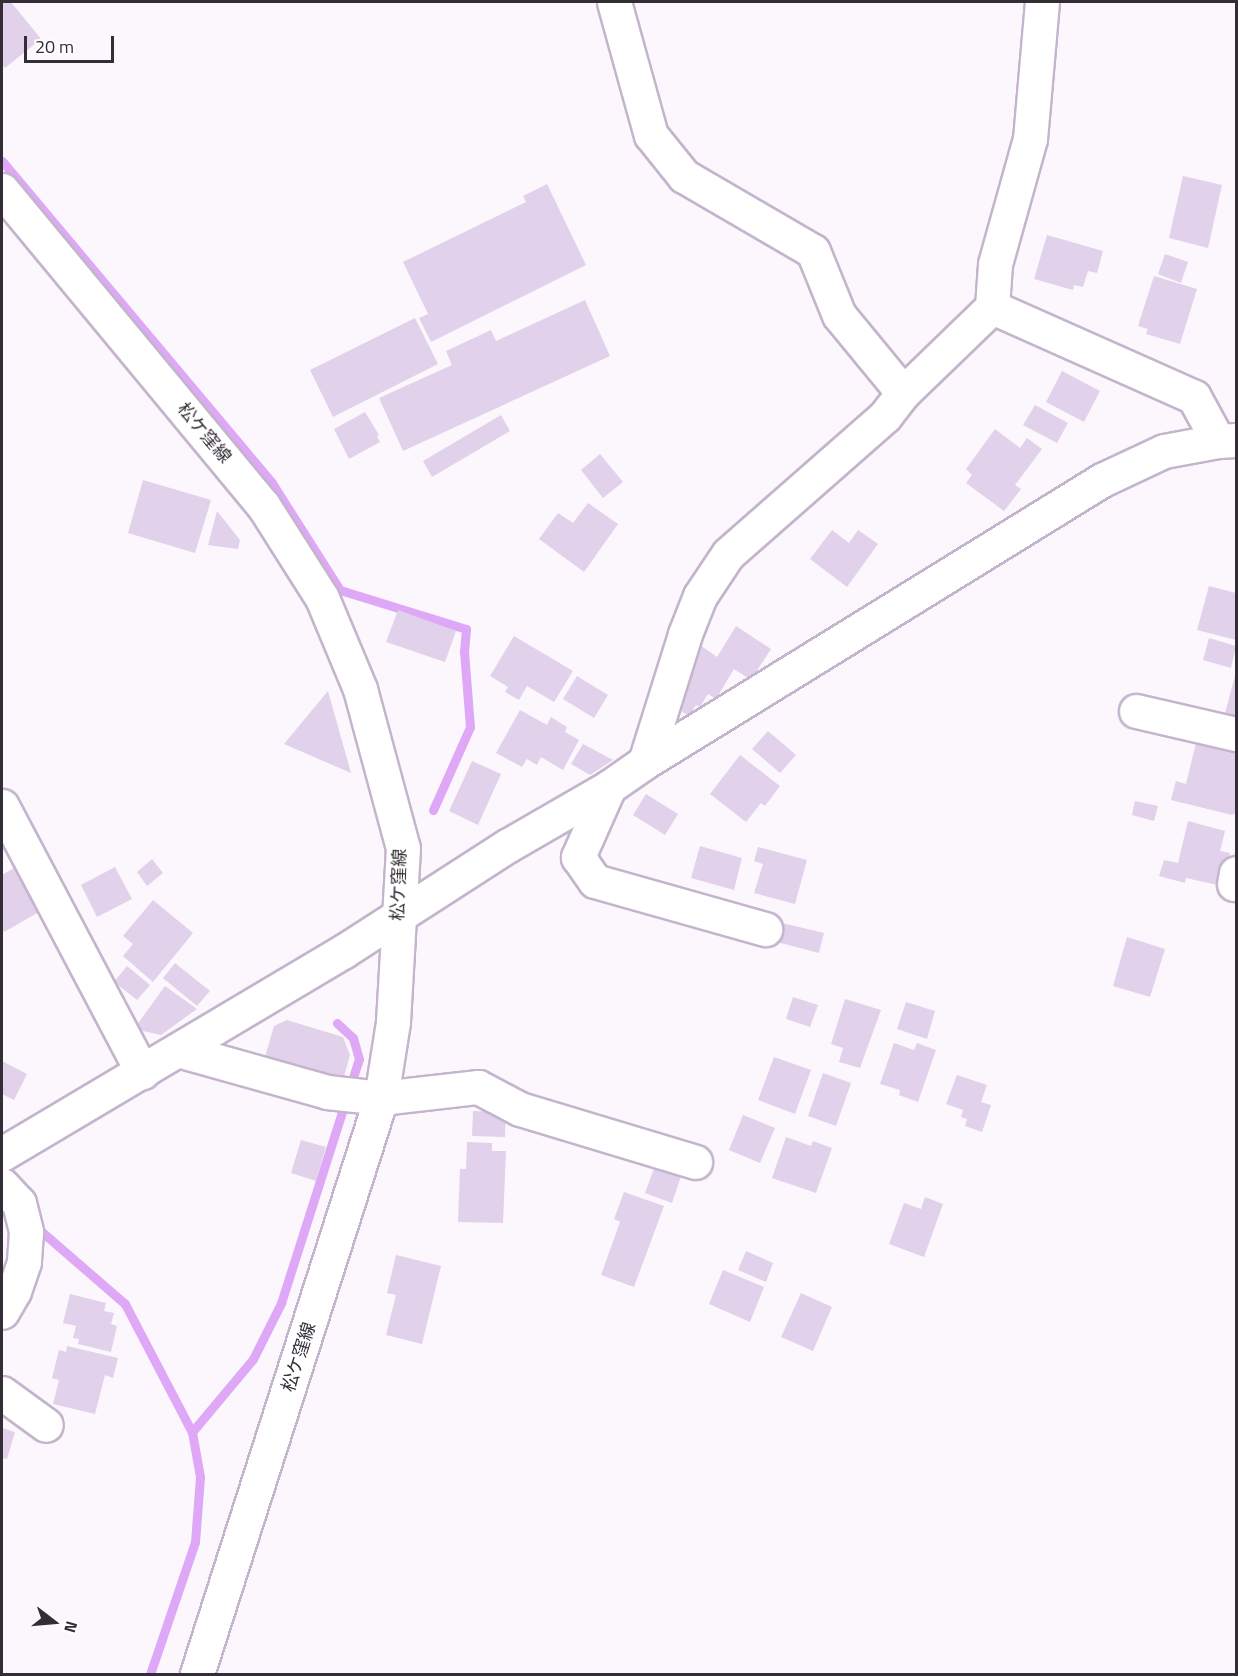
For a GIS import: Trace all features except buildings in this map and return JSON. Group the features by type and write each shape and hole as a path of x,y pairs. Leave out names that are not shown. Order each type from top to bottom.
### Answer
{"street":[{"path":"614,2 651,135 684,176 813,251 838,315 903,393"},
{"path":"645,762 685,634 700,596 728,554 885,416 903,393 992,308 995,264 1030,139 1042,2"},
{"name":"松ケ窪線","path":"2,190 263,505 322,598 360,689 403,848 393,1022 353,1095 197,1674"},
{"path":"2,1154 398,917 507,846 609,787 645,762 1102,480 1164,451 1227,440 1194,397 992,308"},
{"path":"1136,711 1236,734"},
{"path":"609,787 578,857 595,881 765,928"},
{"path":"2,806 142,1072"},
{"path":"178,1050 353,1095 478,1087 520,1109 695,1162"},
{"path":"2,1312 14,1291 24,1262 16,1207"},
{"path":"2,1392 46,1425"}],"waterway":[{"path":"2,161 272,483 340,590 466,629 464,651 470,727 433,810"},
{"path":"192,1432 253,1359 281,1303 359,1059 353,1038 337,1023"},
{"path":"31,1228 42,1232 125,1304 192,1432 200,1477 195,1542 150,1674"}]}
